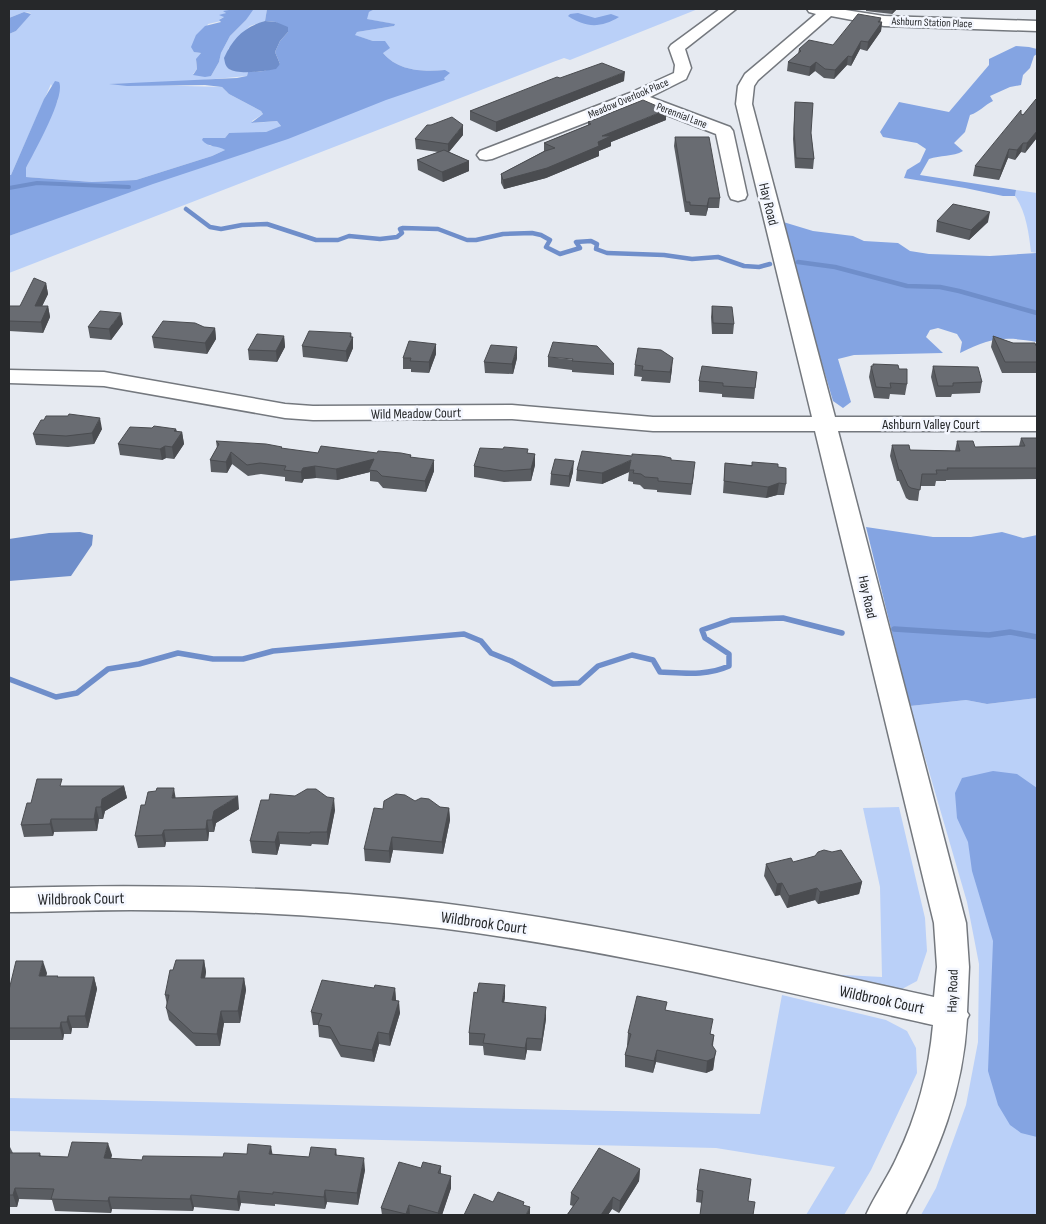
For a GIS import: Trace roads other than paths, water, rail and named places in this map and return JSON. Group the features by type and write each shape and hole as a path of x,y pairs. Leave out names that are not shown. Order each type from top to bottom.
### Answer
{"street":[{"name":"Meadow Overlook Place","path":"486,155 636,97 680,76 684,70 684,65 677,52 677,48 729,9"},
{"name":"Ashburn Station Place","path":"823,10 902,22 1037,26"},
{"name":"Hay Road","path":"823,10 751,77 744,95 744,104 950,923 953,967 952,1014 948,1052 937,1100 913,1164 885,1215"},
{"name":"Perennial Lane","path":"636,97 724,131 738,195"},
{"name":"Wild Meadow Court","path":"9,377 104,379 286,411 313,413 512,412 632,424 825,424"},
{"name":"Ashburn Valley Court","path":"825,424 1037,424"},
{"name":"Wildbrook Court","path":"9,900 90,897 193,898 307,903 402,912 500,924 611,942 952,1014"}],"waterway":[{"path":"9,188 37,183 129,187"},
{"path":"186,209 210,227 221,229 242,225 267,224 316,240 338,240 349,236 380,239 397,237 402,233 400,229 403,228 438,229 467,240 503,234 532,233 550,240 546,247 560,254 580,248 576,242 591,241 597,244 596,249 607,253 664,255 692,259 718,257 744,266 759,267 770,264"},
{"path":"798,262 835,267 907,286 940,287 959,291 1037,313"},
{"path":"9,679 56,697 77,693 108,669 139,664 178,653 213,659 243,659 273,651 464,634 481,641 491,653 511,661 553,684 579,683 598,666 632,655 653,660 660,672 704,673 729,666 729,654 705,638 702,630 731,620 783,618 842,633"},
{"path":"894,629 989,635 1010,632 1037,637"}]}
